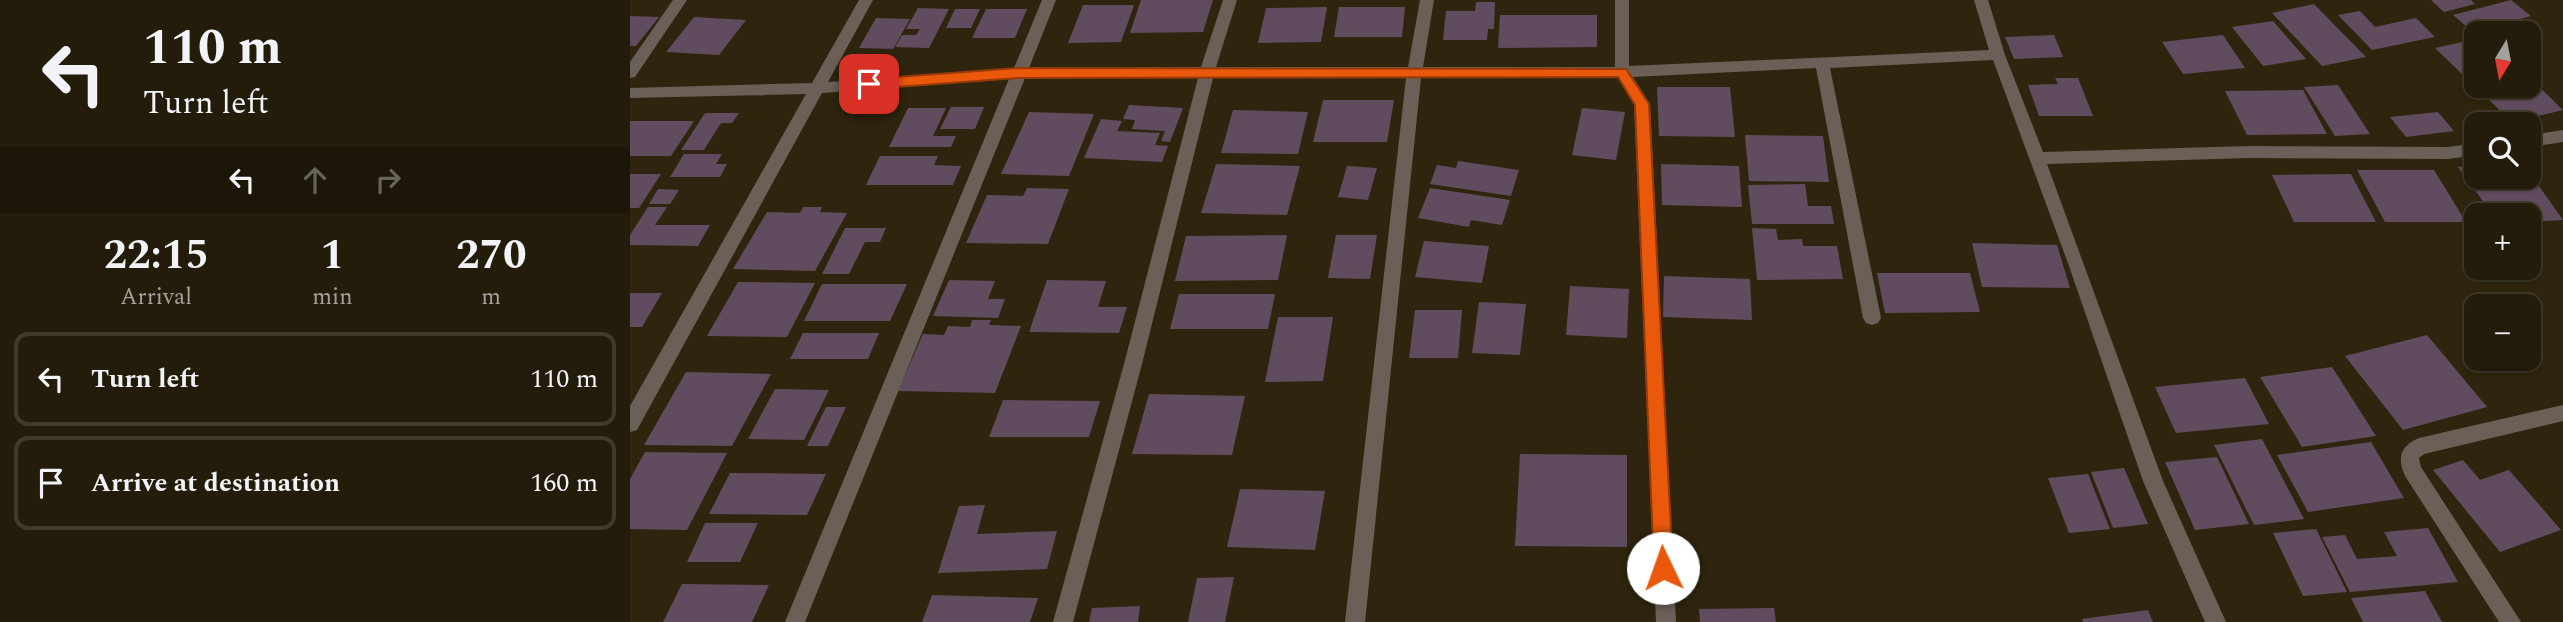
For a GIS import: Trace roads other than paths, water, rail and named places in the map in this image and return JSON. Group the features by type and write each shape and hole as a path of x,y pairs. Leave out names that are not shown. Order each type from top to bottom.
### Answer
{"street":[{"path":"630,73 680,0"},
{"path":"630,424 820,88 866,0"},
{"path":"795,622 1049,0"},
{"path":"1063,622 1133,365 1206,75 1230,0"},
{"path":"1355,622 1415,74 1427,0"},
{"path":"1622,0 1622,72 1642,104 1666,622"},
{"path":"1981,0 1998,55 2078,266 2153,481 2216,622"},
{"path":"630,93 820,88 1018,73 1206,75 1622,72 1998,55"},
{"path":"1822,63 1872,318"},
{"path":"2541,139 2563,136"},
{"path":"2037,158 2249,152 2448,153 2464,151"},
{"path":"2511,622 2412,470 2409,455 2419,447 2563,413"}]}
